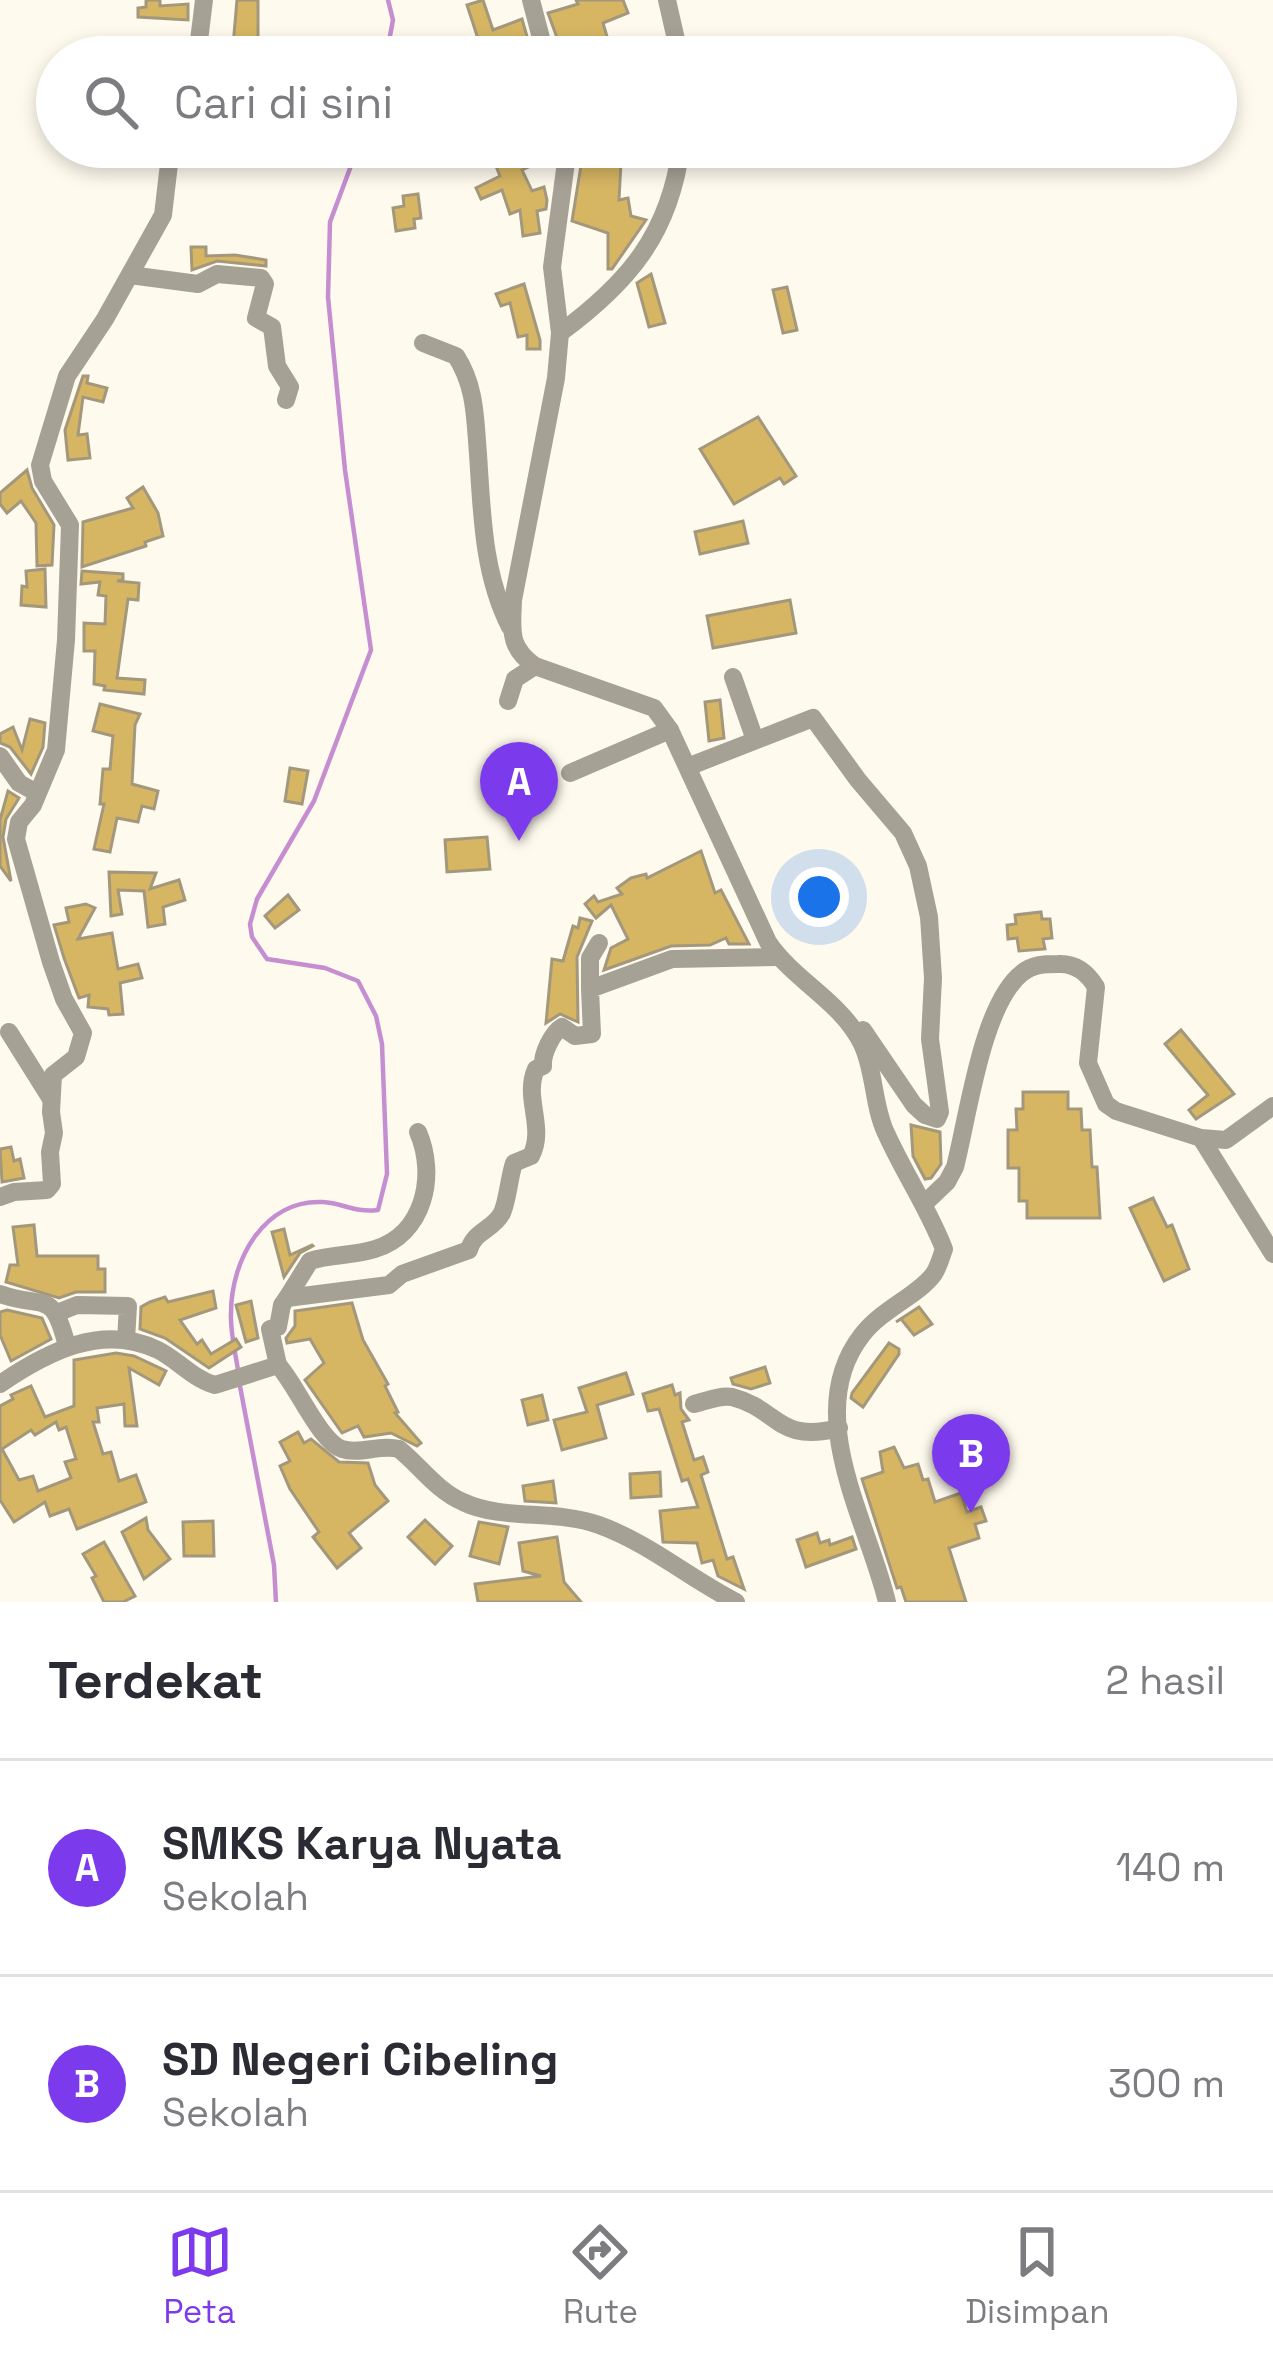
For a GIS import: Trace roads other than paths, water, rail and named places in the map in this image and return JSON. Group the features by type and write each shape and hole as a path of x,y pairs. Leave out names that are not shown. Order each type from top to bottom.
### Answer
{"street":[{"path":"200,36 204,0"},
{"path":"531,0 540,36"},
{"path":"667,0 675,36"},
{"path":"0,1197 47,1190 52,1184 54,1074 76,1057 84,1039 81,1024 64,999 39,927 16,838 58,740 72,540 65,512 43,481 40,466 67,376 163,215 169,168"},
{"path":"512,632 513,600 556,378 560,334 552,267 565,168"},
{"path":"560,334 620,286 637,265 665,211 676,168"},
{"path":"130,275 198,284 217,274 260,278 265,284 256,318 272,328 277,366 290,387 286,400"},
{"path":"423,343 456,356 472,385 483,539 496,597 518,654 535,666 653,708 670,730 778,957 831,1003 862,1044 884,1131 926,1203 944,1249 934,1275 885,1310 860,1336 844,1366 836,1414 850,1482 887,1602"},
{"path":"508,700 514,679 535,666"},
{"path":"733,677 755,740"},
{"path":"690,766 813,718 910,847 928,917 937,1119 920,1111 859,1025 846,1010 831,1003"},
{"path":"570,773 670,730"},
{"path":"0,756 19,783 37,793"},
{"path":"287,1298 389,1285 402,1274 469,1250 472,1238 502,1212 514,1162 531,1156 536,1146 530,1083 536,1069 544,1066 542,1057 554,1034 562,1027 575,1036 592,1034 590,958 599,943"},
{"path":"590,989 672,959 778,957"},
{"path":"926,1203 955,1167 998,1001 1034,965 1079,968 1096,987 1088,1063 1106,1104 1116,1111 1201,1138 1226,1140 1273,1106"},
{"path":"9,1032 52,1100"},
{"path":"272,1366 270,1329 278,1328 287,1298 310,1261 336,1253 370,1251 394,1241 413,1223 423,1203 427,1165 418,1132"},
{"path":"1201,1138 1273,1254"},
{"path":"0,1294 46,1303 57,1313 67,1346"},
{"path":"57,1313 77,1305 128,1306 126,1340"},
{"path":"0,1384 67,1346 90,1340 126,1340 159,1351 206,1382 224,1384 272,1366"},
{"path":"272,1366 293,1381 329,1442 340,1449 399,1449 449,1495 475,1507 567,1516 601,1526 652,1550 736,1602"},
{"path":"694,1404 727,1396 787,1430 838,1428"}],"waterway":[{"path":"388,0 393,20 390,36"},
{"path":"238,1370 231,1327 233,1293 255,1236 284,1211 302,1204 323,1202 378,1210 387,1174 382,1044 376,1016 358,981 325,968 267,959 252,937 250,924 257,899 314,801 371,650 345,470 328,297 330,222 350,168"},
{"path":"239,1381 274,1565 276,1602"}],"place":[{"name":"SMKS Karya Nyata","path":"519,841"},
{"name":"SD Negeri Cibeling","path":"971,1513"}]}
